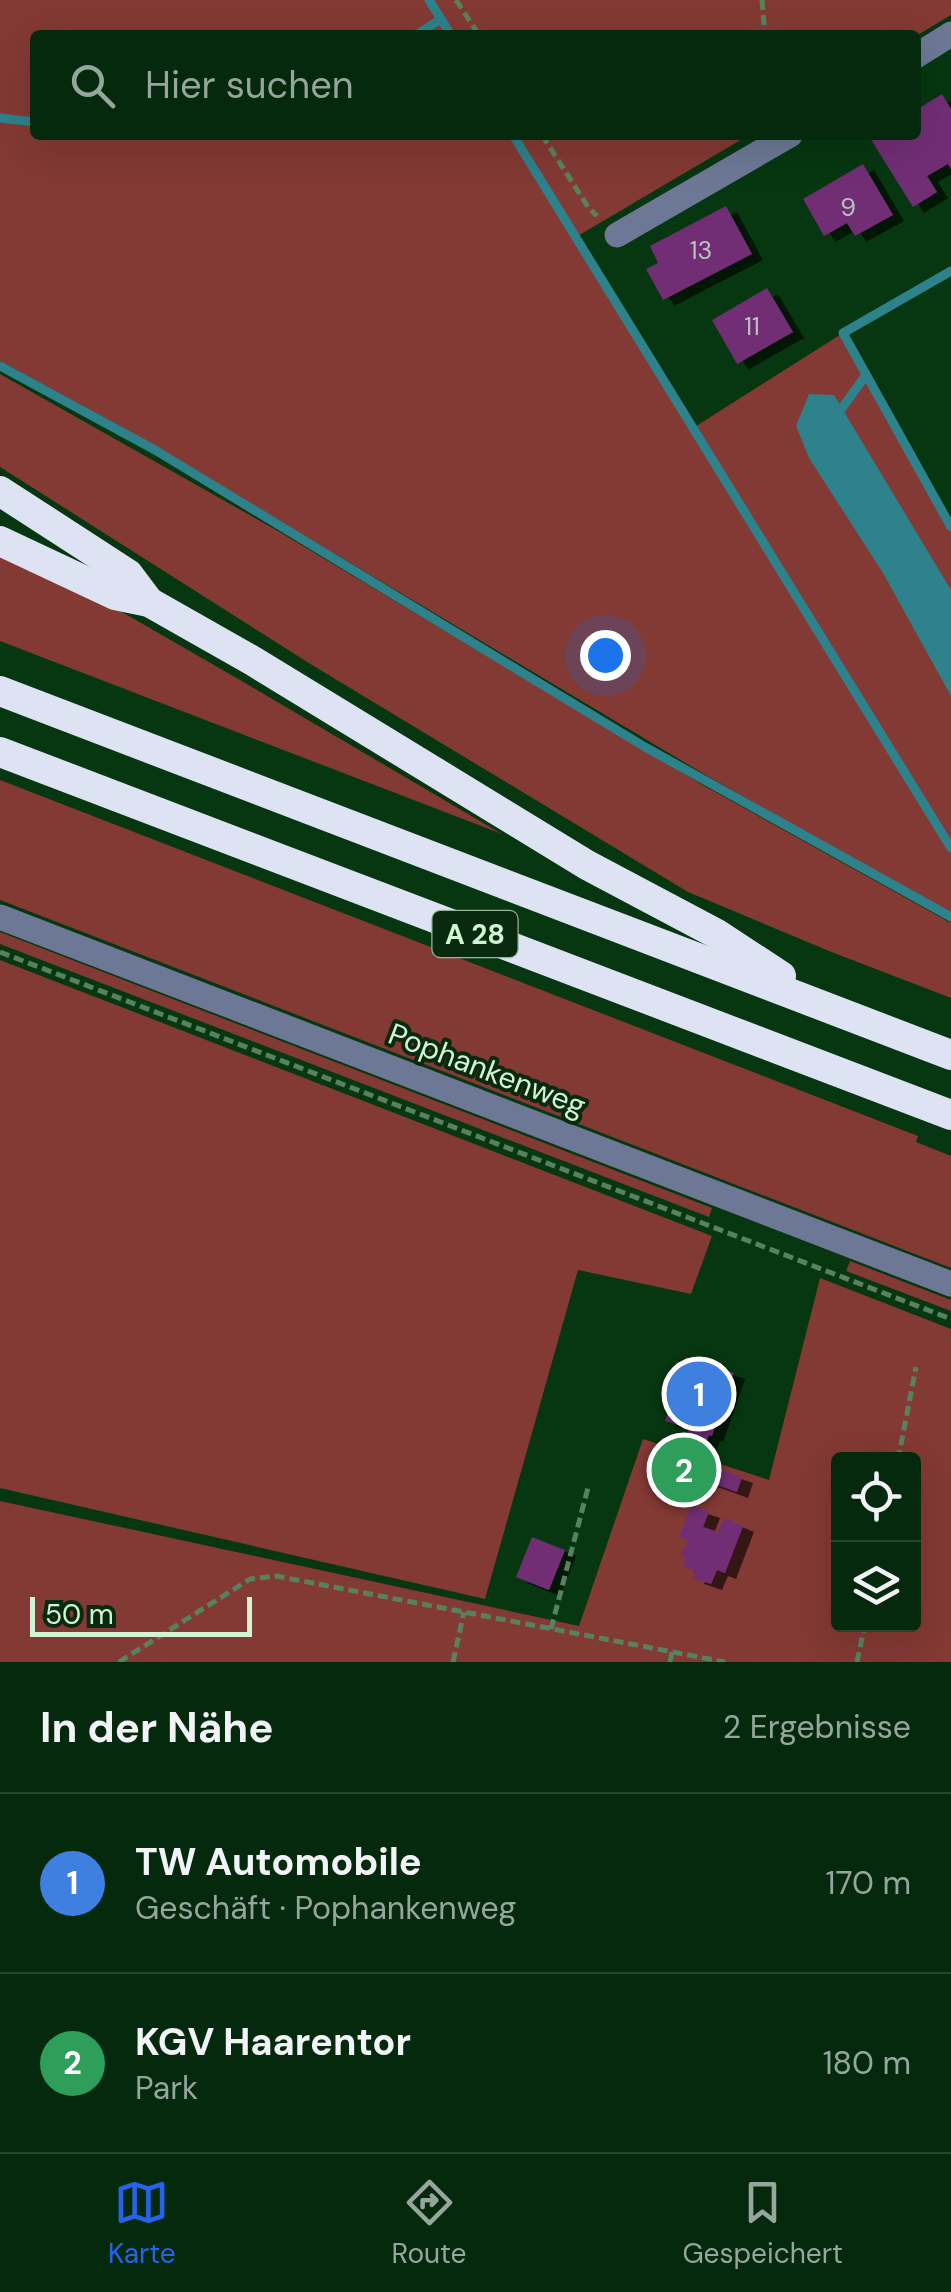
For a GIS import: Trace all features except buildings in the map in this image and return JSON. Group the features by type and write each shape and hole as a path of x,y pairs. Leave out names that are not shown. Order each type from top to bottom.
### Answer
{"highway":[{"path":"0,491 128,574 150,602"},
{"path":"0,541 115,595 150,602 588,865 717,934 829,1008"},
{"name":"A 28","path":"0,691 951,1055"},
{"name":"A 28","path":"0,752 951,1115"}],"street":[{"path":"921,53 951,34"},
{"path":"618,236 781,140"},
{"name":"Pophankenweg","path":"0,918 951,1284"}],"path":[{"path":"456,0 476,30"},
{"path":"762,0 765,30"},
{"path":"545,140 588,207 618,236"},
{"path":"0,952 951,1320"},
{"path":"900,1452 916,1366"},
{"path":"551,1629 590,1484"},
{"path":"125,1661 250,1579 276,1576 725,1662"},
{"path":"453,1662 464,1612"},
{"path":"857,1662 863,1632"},
{"path":"670,1662 672,1652"}],"shaded area":[{"path":"0,0 951,0 951,15 921,33 30,30 30,140 741,140 576,237 693,428 843,333 951,527 951,916 704,774 129,431 0,361"},
{"path":"0,374 278,531 701,784 951,923 951,998 688,892 312,665 0,467"},
{"path":"0,555 89,593 502,834 0,641"},
{"path":"0,780 918,1136 916,1142 951,1156 951,1268 0,900"},
{"path":"0,932 712,1208 709,1217 0,944"},
{"path":"0,960 712,1236 691,1294 578,1270 485,1599 0,1488"},
{"path":"850,1261 951,1300 951,1311 846,1271"},
{"path":"820,1278 951,1329 951,1662 0,1662 0,1501 579,1626 643,1439 769,1480"}],"water":[{"path":"809,394 834,395 951,590 951,696 883,573 809,458 796,426"}],"waterway":[{"path":"429,0 448,30"},
{"path":"424,30 441,19"},
{"path":"0,118 30,121"},
{"path":"516,140 951,848"},
{"path":"951,271 843,333 951,527"},
{"path":"0,366 155,450 645,747 951,917"},
{"path":"842,408 866,375"}],"place":[{"name":"TW Automobile","path":"699,1394"},
{"name":"KGV Haarentor","path":"684,1470"}]}
